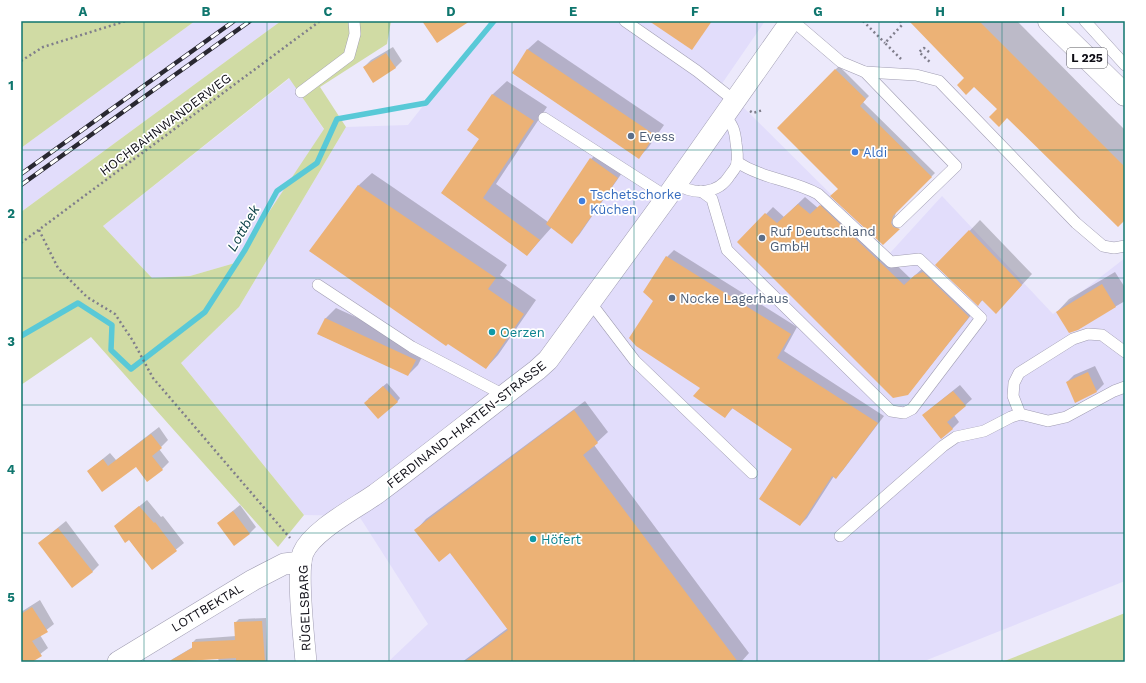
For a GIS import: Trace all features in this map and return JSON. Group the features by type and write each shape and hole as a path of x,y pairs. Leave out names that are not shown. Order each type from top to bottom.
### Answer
{"main road":[{"name":"L 225","path":"1049,21 1125,95"}],"street":[{"name":"FERDINAND-HARTEN-STRASSE","path":"302,558 317,535 375,494 504,396 548,360 792,21"},
{"name":"LOTTBEKTAL","path":"118,662 253,580 284,564 302,558"},
{"name":"RÜGELSBARG","path":"302,558 306,662"}],"lane":[{"path":"301,92 350,56 355,34 354,21"},
{"path":"544,118 671,190 701,191 713,190 721,186 737,162 734,127 729,108 697,71 625,21"},
{"path":"792,21 841,62 865,72 916,75 933,78 946,87 1076,223 1103,246 1114,248 1125,246"},
{"path":"1085,21 1125,65"},
{"path":"865,72 956,166 898,222"},
{"path":"701,191 712,200 727,250 891,411 904,413 912,409 981,318 918,259 891,262 818,194 804,187 753,172 737,162"},
{"path":"318,285 412,347 504,396"},
{"path":"590,302 635,361 752,473"},
{"path":"1020,414 1013,396 1014,383 1019,374 1073,339 1088,334 1102,335 1125,352"},
{"path":"840,536 943,446 956,437 984,431 1020,414 1048,421 1066,417 1114,391 1125,387"}],"path":[{"path":"21,61 42,47 126,21"},
{"name":"HOCHBAHNWANDERWEG","path":"21,243 320,21"},
{"path":"863,21 906,63"},
{"path":"885,43 902,25 900,21"},
{"path":"929,52 924,48 919,52 936,68 933,72 933,78"},
{"path":"39,230 58,268 87,297 115,314 154,378 302,558"}],"shaded area":[{"path":"195,21 281,21 21,212 21,148"},
{"path":"490,21 765,21 721,85 890,253 942,196 1053,314 1125,258 1125,581 922,662 388,662 428,624 359,516 304,515 181,363 239,307 346,127 408,125"},
{"path":"290,78 324,130 235,263 190,276 152,278 103,226"}],"green space":[{"path":"21,21 195,21 21,148"},
{"path":"281,21 391,21 387,44 320,87 346,127 239,307 181,363 304,515 278,547 91,337 21,385 21,212","holes":["289,78 324,129 235,263 190,276 152,278 103,226"]},
{"path":"1125,613 1125,662 1002,662"}],"building":[{"path":"422,21 470,21 437,43"},
{"path":"649,21 712,21 692,50"},
{"path":"909,21 979,21 1125,167 1125,220 1118,227 1007,118 999,127 989,117 997,109 974,87 966,95 957,85 964,78"},
{"path":"527,49 655,135 639,159 512,73"},
{"path":"386,53 396,68 373,83 363,67"},
{"name":"Aldi","path":"835,69 866,99 860,106 932,177 893,216 891,223 893,227 900,229 883,245 830,196 838,189 777,128"},
{"path":"492,94 534,121 483,198 540,240 527,256 441,193 479,139 467,130"},
{"name":"Tschetschorke Küchen","path":"590,158 618,178 572,244 546,224"},
{"path":"358,185 496,278 488,289 524,314 486,369 448,344 446,346 309,251"},
{"path":"798,204 810,214 820,205 904,285 915,275 923,272 969,317 908,395 893,398 737,242 765,213 777,223"},
{"path":"969,230 1022,285 996,314 982,300 978,306 935,265"},
{"path":"666,256 791,334 777,358 878,423 836,479 832,476 800,526 759,499 792,449 732,408 725,418 693,396 700,388 636,346 629,338 653,301 643,292"},
{"path":"1102,284 1116,307 1078,330 1069,333 1056,312"},
{"path":"325,318 416,360 408,376 317,334"},
{"path":"1088,372 1097,392 1075,403 1066,382"},
{"path":"383,386 398,402 378,419 364,403"},
{"path":"953,391 966,406 947,422 953,429 941,439 922,415"},
{"name":"Höfert","path":"574,410 598,443 583,455 738,662 464,662 508,630 450,553 439,562 414,530"},
{"path":"151,434 162,448 152,456 163,470 147,482 136,467 102,492 87,471 103,459 108,466"},
{"path":"139,506 154,523 155,522 177,551 152,570 129,540 125,543 114,526"},
{"path":"233,511 250,534 234,546 217,523"},
{"path":"58,528 93,572 72,588 38,543"},
{"path":"32,607 48,632 32,641 42,656 32,662 21,662 21,614"},
{"path":"262,621 265,662 236,662 236,658 168,662 192,648 192,642 235,640 234,622"}],"waterway":[{"name":"Lottbek","path":"21,336 78,303 112,325 111,350 131,369 205,312 245,250 277,191 317,163 337,119 426,103 494,21"}],"railway":[{"path":"21,174 234,21"},
{"path":"21,185 250,21"}],"place":[{"name":"Evess","path":"631,136"},
{"name":"Aldi","path":"855,152"},
{"name":"Tschetschorke Küchen","path":"582,201"},
{"name":"Ruf Deutschland GmbH","path":"762,238"},
{"name":"Nocke Lagerhaus","path":"672,298"},
{"name":"Oerzen","path":"492,332"},
{"name":"Höfert","path":"533,539"}]}
